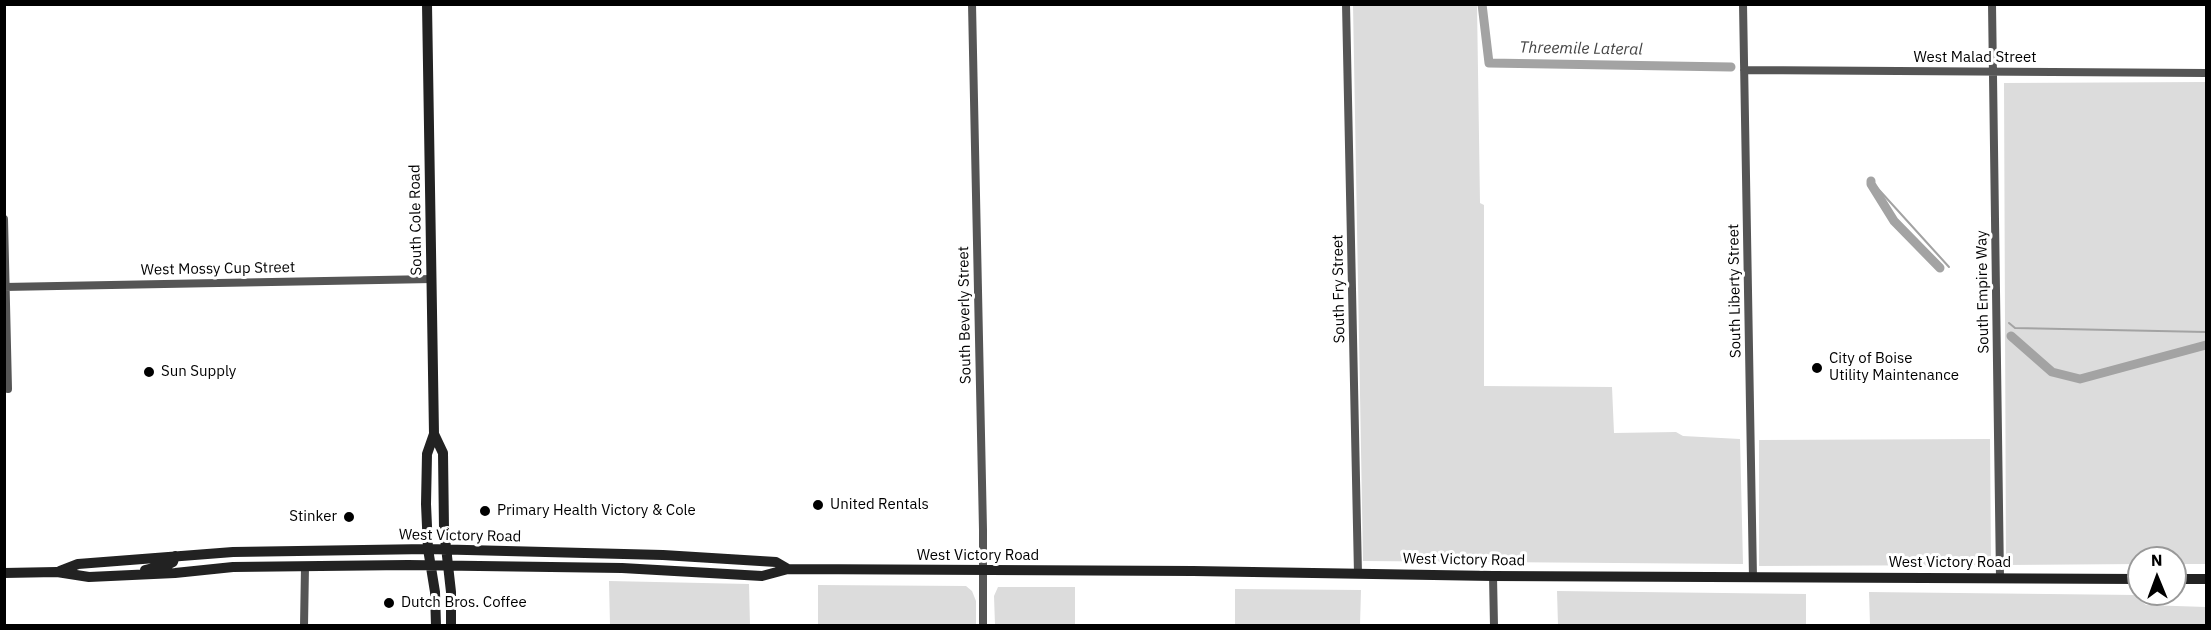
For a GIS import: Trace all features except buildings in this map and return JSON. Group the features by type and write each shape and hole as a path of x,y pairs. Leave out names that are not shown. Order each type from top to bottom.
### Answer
{"main road":[{"name":"South Cole Road","path":"427,4 434,434 427,454 428,549 435,592 436,626"},
{"name":"South Cole Road","path":"434,434 443,453 451,626"},
{"name":"West Victory Road","path":"57,572 78,564 233,552 428,549 663,555 776,562 788,569"},
{"name":"West Victory Road","path":"127,575 169,564 175,556"},
{"name":"West Victory Road","path":"89,577 93,569 117,568 141,559"},
{"name":"West Victory Road","path":"695,571 740,568 745,560"},
{"name":"West Victory Road","path":"4,573 57,572 89,577 232,567 429,566 622,568 762,576 788,569 1753,578 2127,579"},
{"path":"2187,579 2206,579"}],"street":[{"name":"South Beverly Street","path":"972,4 983,626"},
{"name":"South Fry Street","path":"1346,4 1358,574"},
{"name":"South Liberty Street","path":"1743,4 1753,578"},
{"name":"South Empire Way","path":"1992,4 2000,578"},
{"name":"West Malad Street","path":"1744,70 2206,73"},
{"path":"4,219 8,389"},
{"name":"West Mossy Cup Street","path":"5,287 432,279"},
{"path":"304,626 305,567"},
{"path":"1493,576 1494,626"}],"shaded area":[{"path":"1353,5 1477,5 1480,203 1484,205 1484,386 1612,387 1614,433 1676,432 1683,436 1740,439 1743,564 1363,561"},
{"path":"2206,82 2206,564 2187,564 2187,546 2127,546 2127,564 2006,565 2004,83"},
{"path":"1990,439 1991,565 1759,566 1759,440"},
{"path":"609,581 749,584 750,625 610,625"},
{"path":"818,585 966,586 972,591 976,601 976,625 818,625"},
{"path":"998,587 1075,587 1075,625 995,625 994,596"},
{"path":"1235,589 1361,590 1360,625 1235,625"},
{"path":"1557,591 1806,594 1806,625 1558,625"},
{"path":"1869,592 2127,595 2127,606 2206,607 2206,625 1870,625"}],"waterway":[{"name":"Threemile Lateral","path":"1482,4 1489,63 1731,67"},
{"path":"1871,181 1949,267"},
{"name":"Threemile Lateral","path":"1871,181 1894,221 1940,268"},
{"path":"2009,323 2015,328 2206,332"},
{"name":"Threemile Lateral","path":"2011,336 2052,372 2080,379 2206,345"}],"place":[{"name":"City of Boise Utility Maintenance","path":"1817,368"},
{"name":"Sun Supply","path":"149,372"},
{"name":"United Rentals","path":"818,505"},
{"name":"Primary Health Victory & Cole","path":"485,511"},
{"name":"Stinker","path":"349,517"},
{"name":"Dutch Bros. Coffee","path":"389,603"}]}
